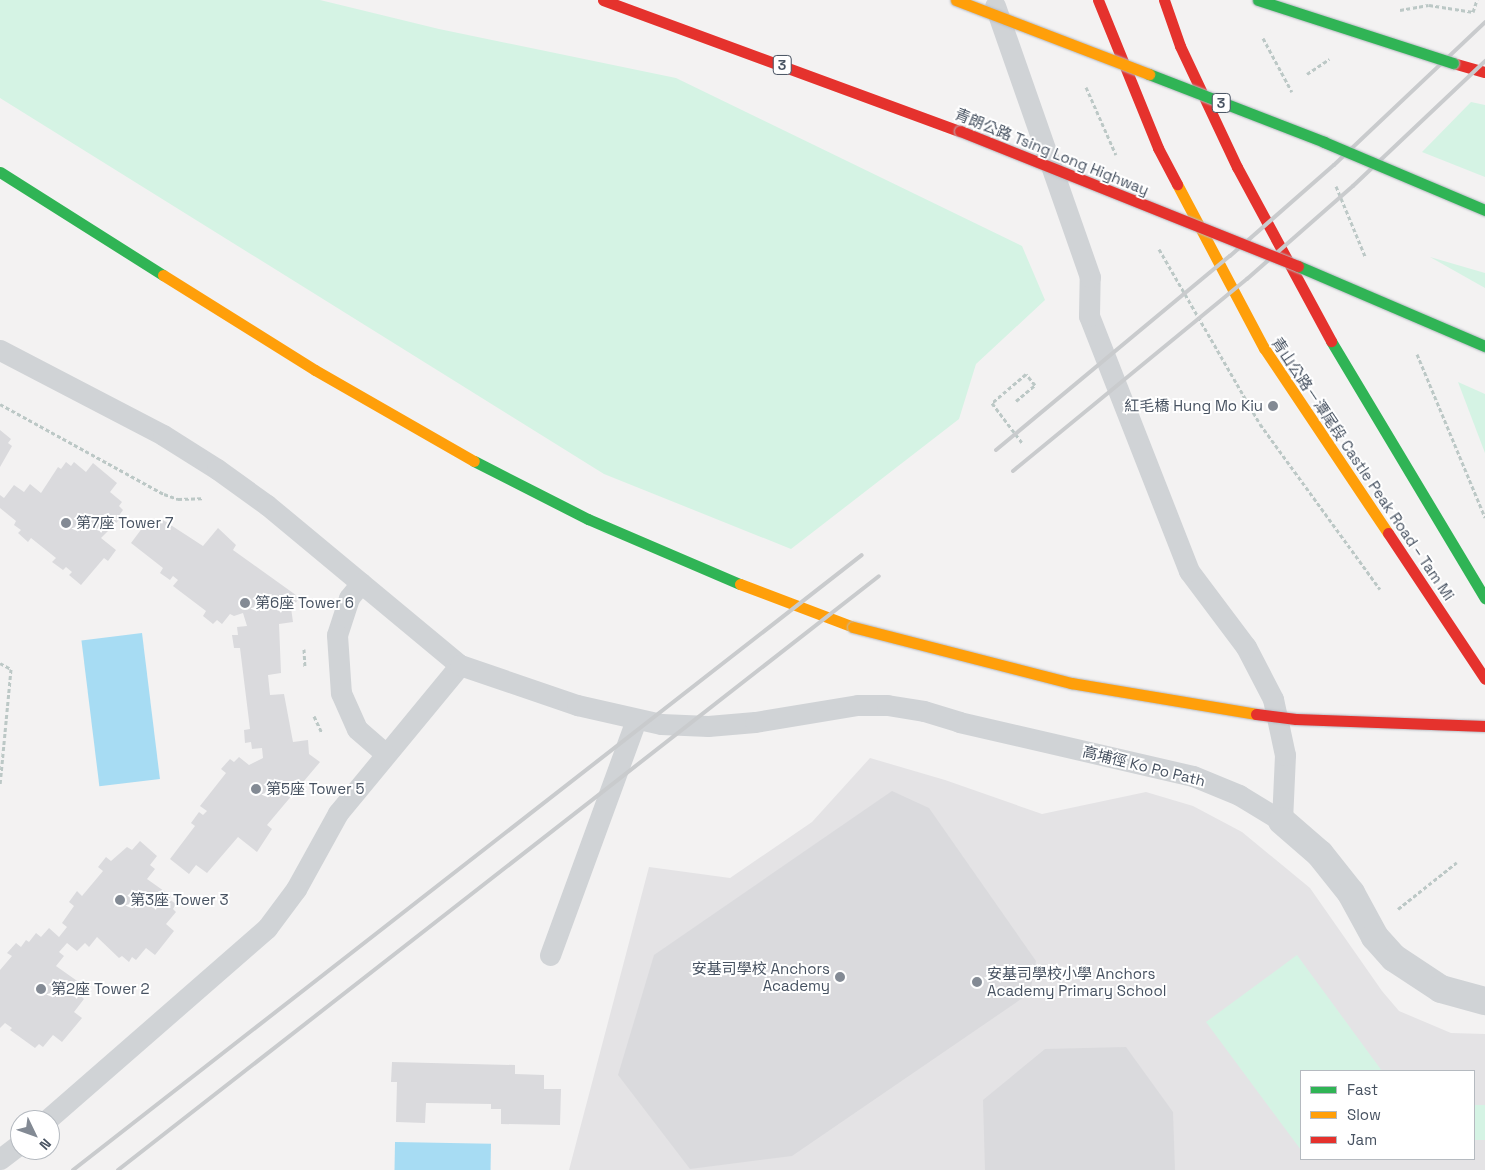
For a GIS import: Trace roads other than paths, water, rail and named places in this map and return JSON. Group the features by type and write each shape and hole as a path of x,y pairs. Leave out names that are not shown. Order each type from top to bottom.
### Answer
{"main road":[{"name":"青朗公路 Tsing Long Highway","path":"603,0 960,131 1399,307 1485,346"},
{"name":"3","path":"956,0 1324,142 1485,210"},
{"name":"青山公路－潭尾段 Castle Peak Road – Tam Mi","path":"1098,0 1158,148 1264,348 1485,679"},
{"name":"青山公路－潭尾段 Castle Peak Road – Tam Mi","path":"1164,0 1180,46 1236,167 1328,336 1485,598"},
{"path":"1258,0 1485,72"},
{"path":"0,172 315,370 482,465 588,518 699,568 853,627 1071,683 1177,703 1296,719 1485,726"}],"street":[{"name":"高埔徑 Ko Po Path","path":"1282,821 1320,854 1351,893 1376,937 1394,958 1441,989 1485,1001"}],"lane":[{"path":"993,0 1090,277 1089,316 1185,562 1246,647 1273,699 1285,755 1282,821"},
{"name":"高埔徑 Ko Po Path","path":"0,350 163,435 217,470 267,506 460,664 577,705 636,720 708,726 755,722 829,707 887,705 924,711 959,722 1193,776 1239,795 1282,821"},
{"path":"361,583 349,598 337,635 341,693 357,729 386,754"},
{"path":"58,1110 266,928 296,889 338,813 460,664"},
{"path":"550,955 636,720"}],"water":[{"path":"142,633 160,779 99,786 81,640"},
{"path":"395,1142 491,1144 491,1170 395,1170"}],"railway":[{"path":"996,450 1230,256 1334,165 1485,22"},
{"path":"1013,471 1247,279 1353,186 1485,61"},
{"path":"73,1170 862,555"},
{"path":"118,1170 879,576"}],"place":[{"name":"紅毛橋 Hung Mo Kiu","path":"1273,406"},
{"name":"第7座 Tower 7","path":"66,523"},
{"name":"第6座 Tower 6","path":"245,603"},
{"name":"第5座 Tower 5","path":"256,789"},
{"name":"第3座 Tower 3","path":"120,900"},
{"name":"安基司學校 Anchors Academy","path":"840,977"},
{"name":"安基司學校小學 Anchors Academy Primary School","path":"977,982"},
{"name":"第2座 Tower 2","path":"41,989"}]}
